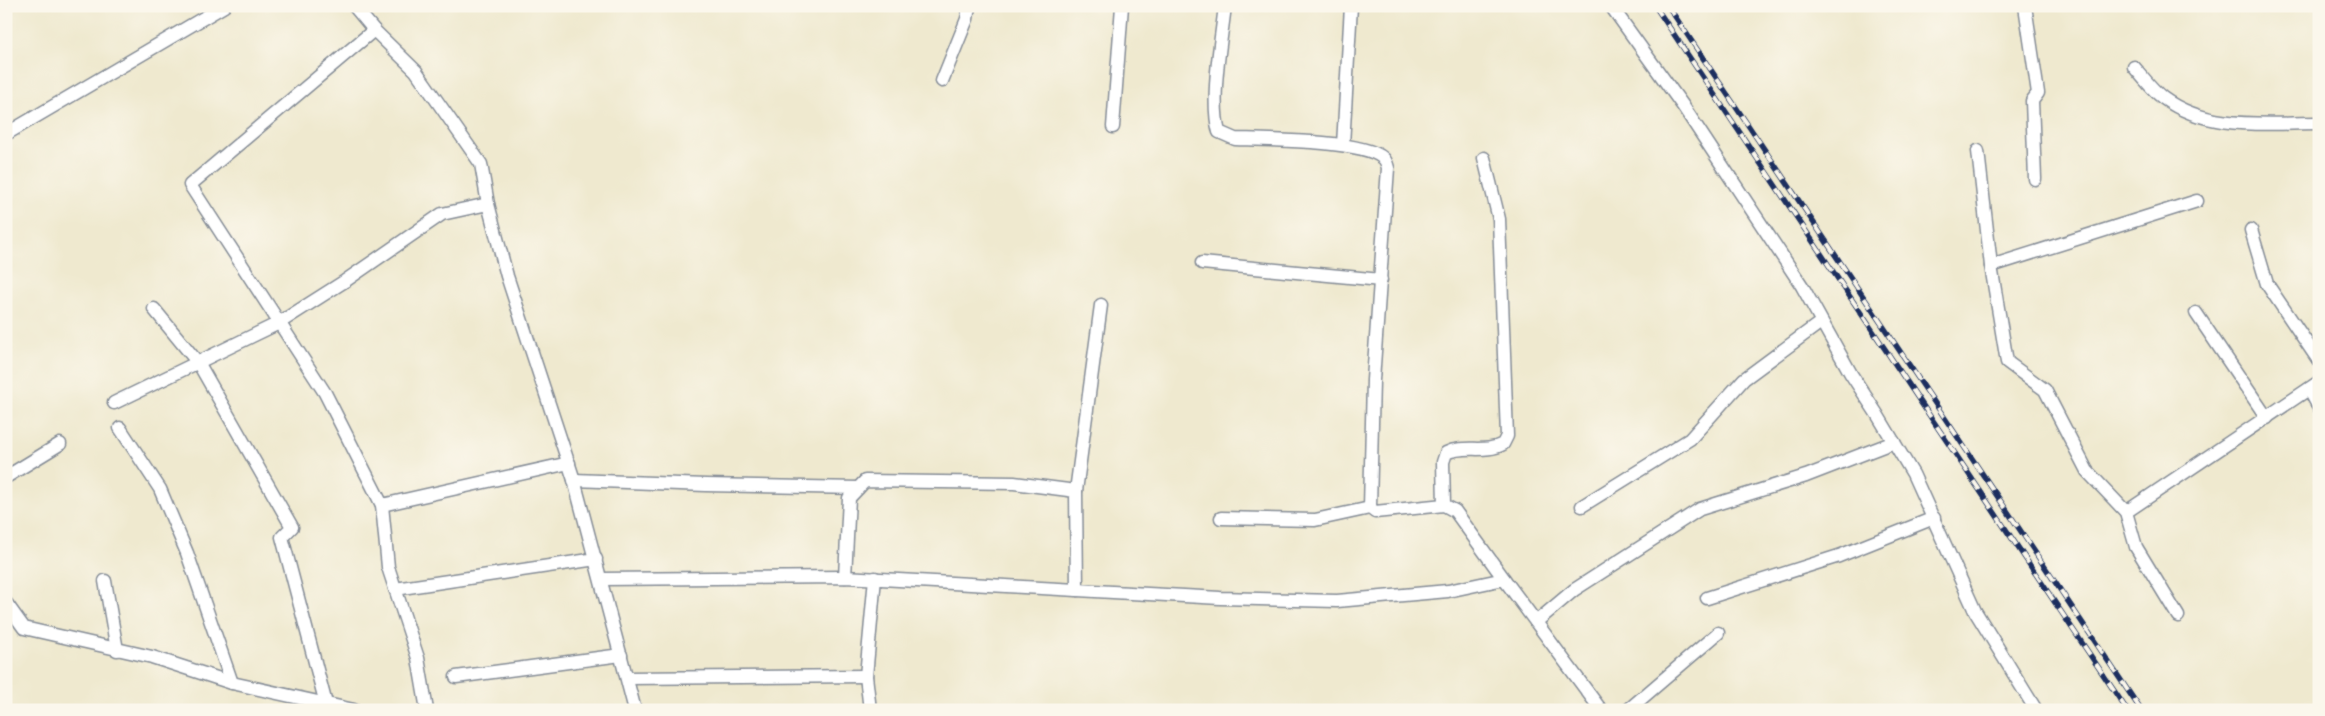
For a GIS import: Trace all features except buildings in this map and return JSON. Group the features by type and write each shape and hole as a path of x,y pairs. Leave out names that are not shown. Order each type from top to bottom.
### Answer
{"street":[{"path":"6,134 224,6"},
{"path":"354,6 374,30 416,71 481,164 488,204 507,276 569,463 636,710"},
{"path":"942,81 967,19 969,6"},
{"path":"1113,127 1122,6"},
{"path":"1224,6 1216,97 1216,120 1220,132 1235,139 1343,145 1378,154 1385,159 1388,168 1382,280 1373,380 1370,508"},
{"path":"1343,145 1351,6"},
{"path":"1611,6 1709,146 1802,286 1851,374 1894,442 1934,518 1975,611 2036,710"},
{"path":"2025,6 2038,93 2032,101 2035,179"},
{"path":"374,30 190,185 325,393 382,505 388,567 418,658 427,710"},
{"path":"2134,67 2162,97 2194,116 2223,122 2319,123"},
{"path":"1978,151 1990,266 2007,362 2045,390 2087,471 2126,512 2136,548 2178,616"},
{"path":"1444,505 1443,462 1446,453 1454,449 1495,448 1503,444 1507,436 1499,219 1484,158"},
{"path":"1990,266 2197,201"},
{"path":"114,403 199,364 279,322 345,281 442,214 488,204"},
{"path":"2251,230 2267,284 2319,361"},
{"path":"1202,263 1382,280"},
{"path":"1077,590 1076,491 1101,305"},
{"path":"154,309 199,364 292,527 282,537 326,704"},
{"path":"2196,314 2267,418"},
{"path":"1582,506 1690,438 1744,380 1821,322"},
{"path":"2126,512 2314,385 2319,407"},
{"path":"120,428 160,489 187,552 232,683"},
{"path":"1536,622 1574,590 1700,509 1806,476 1894,442"},
{"path":"6,478 60,444"},
{"path":"382,505 569,463"},
{"path":"574,480 696,485 858,488"},
{"path":"845,576 848,498 865,481 1014,483 1076,491"},
{"path":"1370,508 1375,512 1444,505 1455,511 1601,710"},
{"path":"1221,518 1315,520 1370,508"},
{"path":"1707,598 1839,556 1934,518"},
{"path":"395,589 596,559"},
{"path":"602,579 845,576 1220,598 1337,601 1448,591 1504,579"},
{"path":"870,710 866,676 875,578"},
{"path":"105,582 117,650"},
{"path":"6,603 24,628 152,657 232,683 354,710"},
{"path":"1628,710 1718,633"},
{"path":"456,677 621,655"},
{"path":"627,678 866,676"}],"railway":[{"path":"1655,6 2127,710"},
{"path":"1668,6 2141,710"}]}
